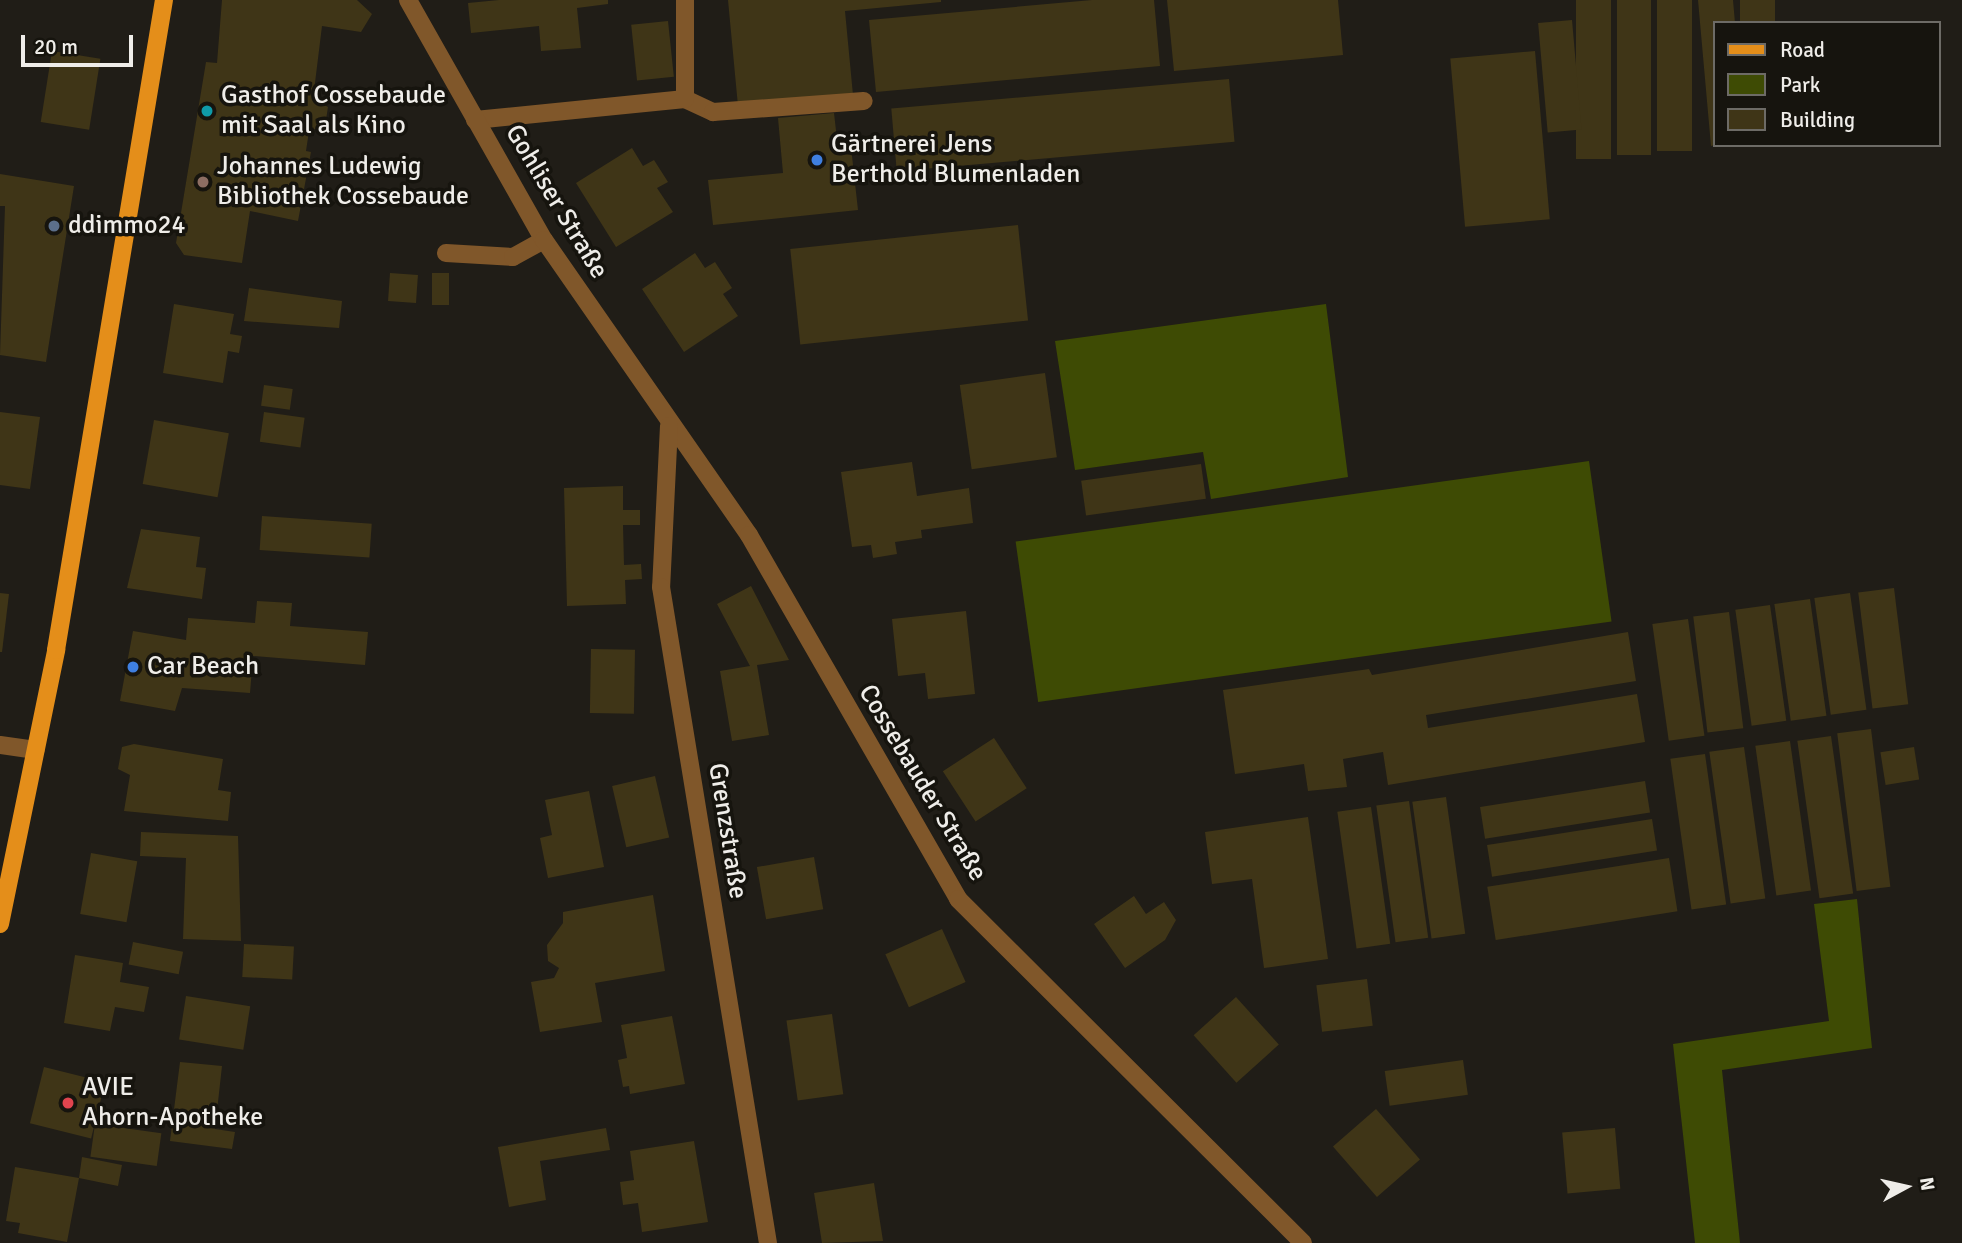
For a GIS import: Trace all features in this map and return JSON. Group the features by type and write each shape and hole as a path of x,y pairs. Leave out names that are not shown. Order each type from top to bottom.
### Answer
{"main road":[{"path":"0,924 36,750 164,0"}],"street":[{"name":"Gohliser Straße","path":"408,0 544,240 669,425"},
{"path":"685,0 685,99"},
{"path":"475,120 685,99 713,112 864,101"},
{"path":"446,253 513,257 544,240"},
{"name":"Grenzstraße","path":"669,425 661,587 768,1243"},
{"name":"Cossebauder Straße","path":"669,425 749,536 958,899 1303,1243"},
{"path":"0,745 36,750"}],"green space":[{"path":"1326,304 1348,477 1211,499 1203,452 1075,470 1055,341"},
{"path":"1589,461 1612,621 1038,702 1016,542"},
{"path":"1857,899 1872,1048 1722,1070 1740,1243 1695,1243 1673,1044 1829,1021 1814,904"}],"building":[{"path":"222,0 357,0 372,14 361,32 322,26 313,99 328,107 325,126 309,131 306,151 311,152 298,221 250,211 242,263 184,255 176,243 206,62 217,63"},
{"path":"499,0 608,0 608,4 577,8 581,48 541,51 539,26 471,33 468,3"},
{"path":"728,0 941,2 845,11 853,95 738,106"},
{"path":"1092,0 1154,0 1160,66 876,92 869,20"},
{"path":"1167,0 1338,0 1343,55 1174,71"},
{"path":"1576,0 1611,0 1611,159 1576,159"},
{"path":"1617,0 1651,0 1651,155 1617,155"},
{"path":"1657,0 1692,0 1692,151 1657,151"},
{"path":"1698,0 1733,0 1735,21 1714,21 1714,145 1711,146"},
{"path":"1740,0 1775,0 1775,21 1740,21"},
{"path":"1572,20 1582,130 1548,133 1538,23"},
{"path":"668,21 674,77 637,81 631,25"},
{"path":"52,51 100,59 89,130 41,122"},
{"path":"1535,51 1550,219 1465,227 1450,58"},
{"path":"1229,79 1234,142 897,171 891,109"},
{"name":"Gärtnerei Jens Berthold Blumenladen","path":"834,113 838,148 851,147 858,210 713,225 708,180 783,173 778,118"},
{"path":"632,148 643,166 654,160 668,182 657,188 673,212 616,247 576,183"},
{"path":"0,174 74,186 46,362 0,355 5,206 0,206"},
{"path":"1018,225 1028,320 800,344 790,249"},
{"path":"695,253 705,268 715,262 732,288 723,294 738,316 684,352 642,289"},
{"path":"390,273 418,275 416,303 388,301"},
{"path":"432,273 449,273 449,305 432,305"},
{"path":"249,288 342,301 339,328 244,321"},
{"path":"174,304 234,314 230,334 242,336 239,353 228,351 223,383 163,373"},
{"path":"1045,373 1057,457 972,469 960,385"},
{"path":"264,385 293,389 290,410 261,406"},
{"path":"0,412 40,417 30,489 0,485"},
{"path":"264,412 305,418 300,447 260,442"},
{"path":"154,420 229,433 218,497 143,484"},
{"path":"912,462 917,496 969,488 973,523 921,530 922,538 895,542 897,554 873,558 871,545 852,547 841,472"},
{"path":"1201,464 1206,499 1086,515 1081,481"},
{"path":"623,486 623,510 640,510 640,525 623,525 624,565 641,564 642,579 625,580 626,604 567,606 564,488"},
{"path":"262,516 372,524 369,558 260,550"},
{"path":"141,529 200,537 196,567 206,568 202,599 127,588"},
{"path":"751,586 789,660 757,665 769,735 732,741 720,671 750,666 717,604"},
{"path":"1894,588 1908,704 1873,709 1858,592"},
{"path":"0,593 9,594 2,652 0,652"},
{"path":"1850,593 1866,710 1831,715 1814,598"},
{"path":"1810,599 1826,716 1791,721 1774,604"},
{"path":"257,601 292,603 290,626 368,632 365,665 253,656 250,693 182,688 175,711 120,701 133,631 186,640 188,618 255,623"},
{"path":"1770,605 1786,721 1752,726 1735,610"},
{"path":"966,611 975,694 928,699 925,673 898,676 892,619"},
{"path":"1729,612 1743,728 1708,733 1693,616"},
{"path":"1688,619 1704,736 1669,741 1652,624"},
{"path":"1628,632 1636,681 1426,715 1428,728 1637,694 1645,742 1388,785 1383,752 1343,759 1347,787 1308,791 1304,764 1235,774 1223,690 1369,669 1372,675"},
{"path":"591,649 635,650 634,714 590,713"},
{"path":"1871,729 1890,887 1857,891 1837,733"},
{"path":"1831,736 1853,893 1819,898 1797,741"},
{"path":"994,738 1027,788 976,822 943,771"},
{"path":"1790,741 1811,891 1776,895 1755,746"},
{"path":"134,744 223,759 218,790 231,792 228,821 124,811 130,775 118,769 122,747"},
{"path":"1744,747 1765,899 1731,903 1709,752"},
{"path":"1914,747 1919,780 1886,785 1880,752"},
{"path":"1705,754 1726,905 1691,909 1670,759"},
{"path":"655,776 669,837 626,847 612,786"},
{"path":"1645,781 1650,813 1485,839 1480,807"},
{"path":"589,791 604,867 548,878 540,838 552,835 545,800"},
{"path":"1446,797 1465,934 1432,938 1412,802"},
{"path":"1409,801 1428,938 1396,942 1376,806"},
{"path":"1371,807 1390,944 1357,948 1337,812"},
{"path":"1308,817 1328,959 1264,968 1252,879 1212,884 1205,832"},
{"path":"1652,819 1657,851 1492,877 1487,845"},
{"path":"141,832 238,836 241,941 183,939 186,858 140,856"},
{"path":"91,853 137,861 127,922 80,914"},
{"path":"814,857 823,909 766,919 757,867"},
{"path":"1669,858 1677,911 1496,940 1487,887"},
{"path":"653,895 665,971 595,983 602,1022 540,1032 531,982 554,978 559,968 548,961 547,945 563,923 563,912"},
{"path":"1134,896 1146,914 1164,902 1176,920 1165,940 1125,968 1094,924"},
{"path":"942,929 966,982 909,1007 885,954"},
{"path":"133,942 183,952 179,974 129,965"},
{"path":"244,944 294,947 292,980 242,977"},
{"path":"75,955 123,963 120,982 149,987 144,1012 115,1007 110,1031 64,1023"},
{"path":"1367,979 1373,1026 1322,1032 1316,985"},
{"path":"186,996 250,1006 243,1050 179,1039"},
{"path":"1236,997 1279,1045 1236,1083 1194,1035"},
{"path":"832,1014 843,1094 798,1101 786,1020"},
{"path":"672,1016 685,1084 630,1094 629,1086 623,1087 618,1060 627,1058 621,1025"},
{"path":"1463,1060 1468,1095 1390,1106 1385,1071"},
{"path":"180,1062 222,1066 215,1129 235,1132 232,1149 170,1141"},
{"name":"AVIE Ahorn-Apotheke","path":"44,1067 105,1082 91,1139 30,1123"},
{"path":"1376,1109 1420,1160 1377,1197 1333,1146"},
{"path":"95,1124 161,1133 157,1166 90,1157"},
{"path":"606,1128 610,1150 540,1161 546,1200 509,1207 498,1147"},
{"path":"1615,1128 1620,1189 1568,1193 1562,1133"},
{"path":"694,1141 708,1222 642,1232 638,1203 623,1205 620,1182 634,1180 630,1151"},
{"path":"82,1157 122,1165 118,1186 79,1178"},
{"path":"15,1167 79,1178 67,1242 18,1233 20,1223 6,1221"},
{"path":"874,1183 883,1241 822,1243 814,1193"}],"place":[{"name":"Gasthof Cossebaude mit Saal als Kino","path":"207,111"},
{"name":"Gärtnerei Jens Berthold Blumenladen","path":"817,160"},
{"name":"Johannes Ludewig Bibliothek Cossebaude","path":"203,182"},
{"name":"ddimmo24","path":"54,226"},
{"name":"Car Beach","path":"133,667"},
{"name":"AVIE Ahorn-Apotheke","path":"68,1103"}]}
